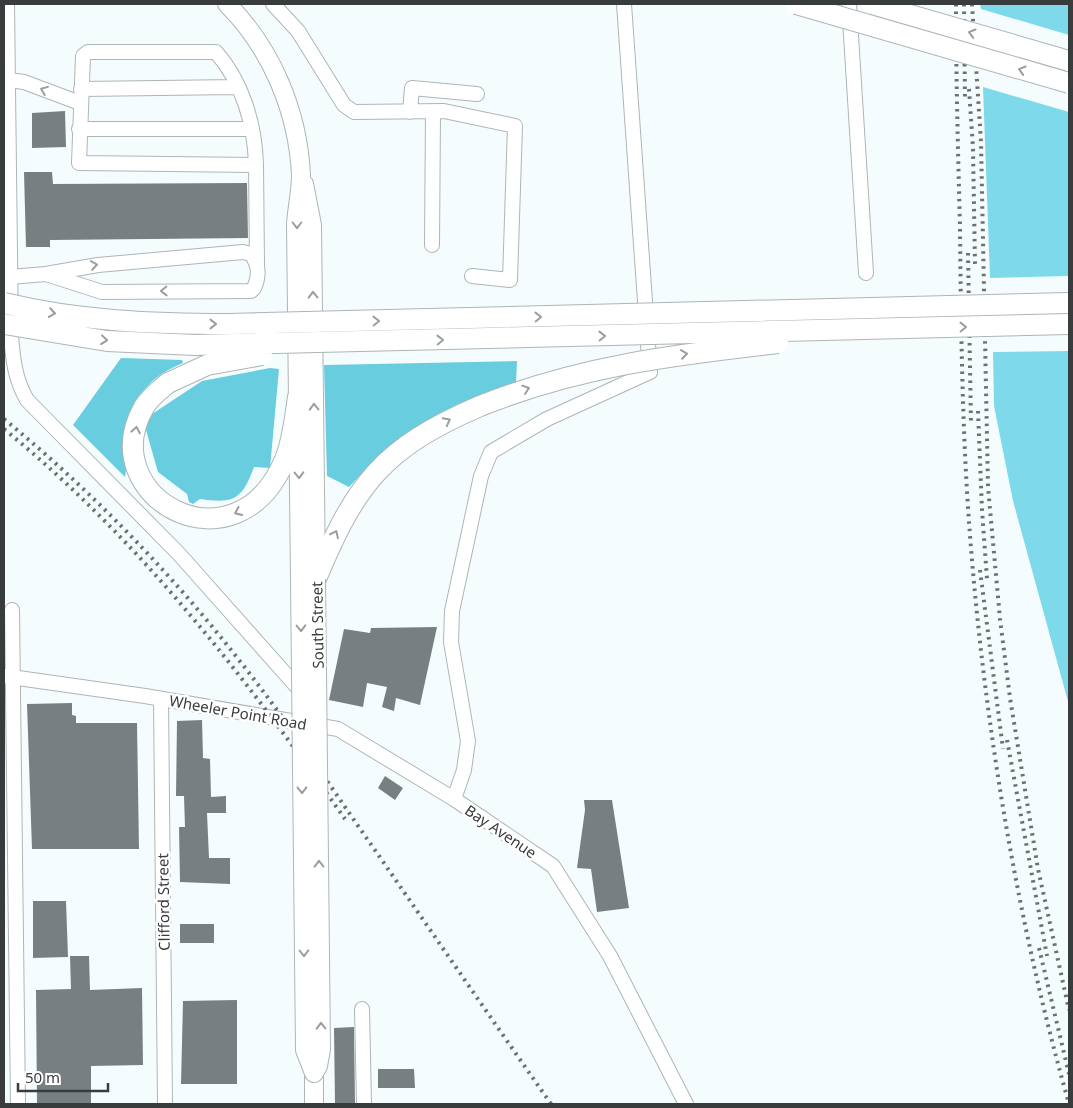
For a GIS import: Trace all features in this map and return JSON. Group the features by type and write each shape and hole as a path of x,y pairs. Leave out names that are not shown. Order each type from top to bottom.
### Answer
{"highway":[{"path":"796,4 1069,83"},
{"path":"872,4 1069,61"},
{"path":"4,303 98,319 163,323 229,324 1069,303"},
{"path":"6,332 151,344 238,345 1069,324"},
{"path":"308,579 344,516 370,478 407,445 436,427 480,406 554,379 629,362 686,353 914,328"},
{"path":"298,397 287,456 265,492 241,512 209,520 178,514 154,494 143,480 136,461 134,443 136,424 145,406 168,383 194,370 229,360 391,341"}],"main road":[{"name":"South Street","path":"228,4 268,58 278,77 292,121 301,177 312,225 308,579"},
{"name":"South Street","path":"301,177 296,224 298,397 308,579 321,1049 318,1066 314,1073 314,1104"}],"street":[{"path":"7,4 10,277 6,332 18,384 27,400 180,554 296,688 338,729"},
{"path":"273,4 298,31 344,105 354,112 444,111 515,126 510,280 472,276"},
{"name":"Bay Avenue","path":"624,4 650,372 547,418 491,452 481,476 452,611 451,642 468,741 464,770 454,799 553,866 610,956 686,1104"},
{"path":"849,4 866,273"},
{"path":"46,274 102,292 251,291 259,274 257,265 256,165 250,116 237,86 216,52 88,52 82,56 79,163 256,165"},
{"path":"8,80 24,82 80,96 237,86"},
{"path":"410,112 412,88 477,94"},
{"path":"432,245 433,112"},
{"path":"79,128 252,129"},
{"path":"10,277 46,274 98,264 243,252 251,254 257,265"},
{"path":"12,610 9,677 18,1104"},
{"name":"Wheeler Point Road","path":"9,677 161,699 338,729 454,799"},
{"name":"Clifford Street","path":"161,699 165,1104"},
{"path":"362,1009 364,1104"}],"shaded area":[{"path":"980,4 1069,4 1069,35 981,9"},
{"path":"983,87 1069,112 1069,276 990,278"},
{"path":"1069,351 1069,705 1013,501 994,406 993,352"},
{"path":"121,358 182,360 183,363 155,379 136,402 131,412 124,440 125,477 73,425"},
{"path":"517,361 516,382 469,402 426,424 387,452 349,487 327,476 324,365"},
{"path":"270,368 279,369 270,468 254,467 241,493 229,500 200,499 193,504 189,502 187,494 158,472 146,430 149,416 202,381"}],"building":[{"path":"65,111 66,147 32,148 32,113"},
{"path":"24,172 52,172 53,184 247,183 248,238 50,240 50,247 26,247"},
{"path":"437,627 420,705 396,698 394,711 382,707 387,687 367,683 363,707 329,700 344,629 370,633 371,628"},
{"path":"72,703 72,715 76,716 76,723 137,723 139,849 32,849 27,704"},
{"path":"202,720 203,758 210,759 211,797 226,796 226,813 207,813 209,858 230,858 230,884 180,882 179,827 185,827 184,796 176,796 177,721"},
{"path":"385,776 403,788 395,800 378,788"},
{"path":"584,800 612,800 629,908 597,912 591,869 577,868 585,810"},
{"path":"33,901 66,901 68,957 33,958"},
{"path":"180,924 214,924 214,943 180,943"},
{"path":"70,956 89,956 90,990 142,988 143,1065 91,1066 91,1104 37,1104 36,990 71,989"},
{"path":"237,1000 237,1084 181,1084 183,1001"},
{"path":"354,1027 355,1104 335,1104 334,1028"},
{"path":"378,1069 414,1069 415,1088 378,1088"}],"railway":[{"path":"956,4 963,411 975,595 983,668 1004,816 1033,961 1069,1104"},
{"path":"964,4 965,98"},
{"path":"972,4 981,142 988,487 1000,619 1010,698 1038,869 1069,1010"},
{"path":"969,89 973,148 975,264"},
{"path":"968,253 971,423"},
{"path":"978,411 987,579"},
{"path":"4,419 70,476 132,537 219,635 297,738 551,1104"},
{"path":"4,429 54,472 101,517 188,612 269,714 345,819"},
{"path":"980,570 1003,749"},
{"path":"1007,740 1047,956"},
{"path":"1039,948 1069,1074"}]}
